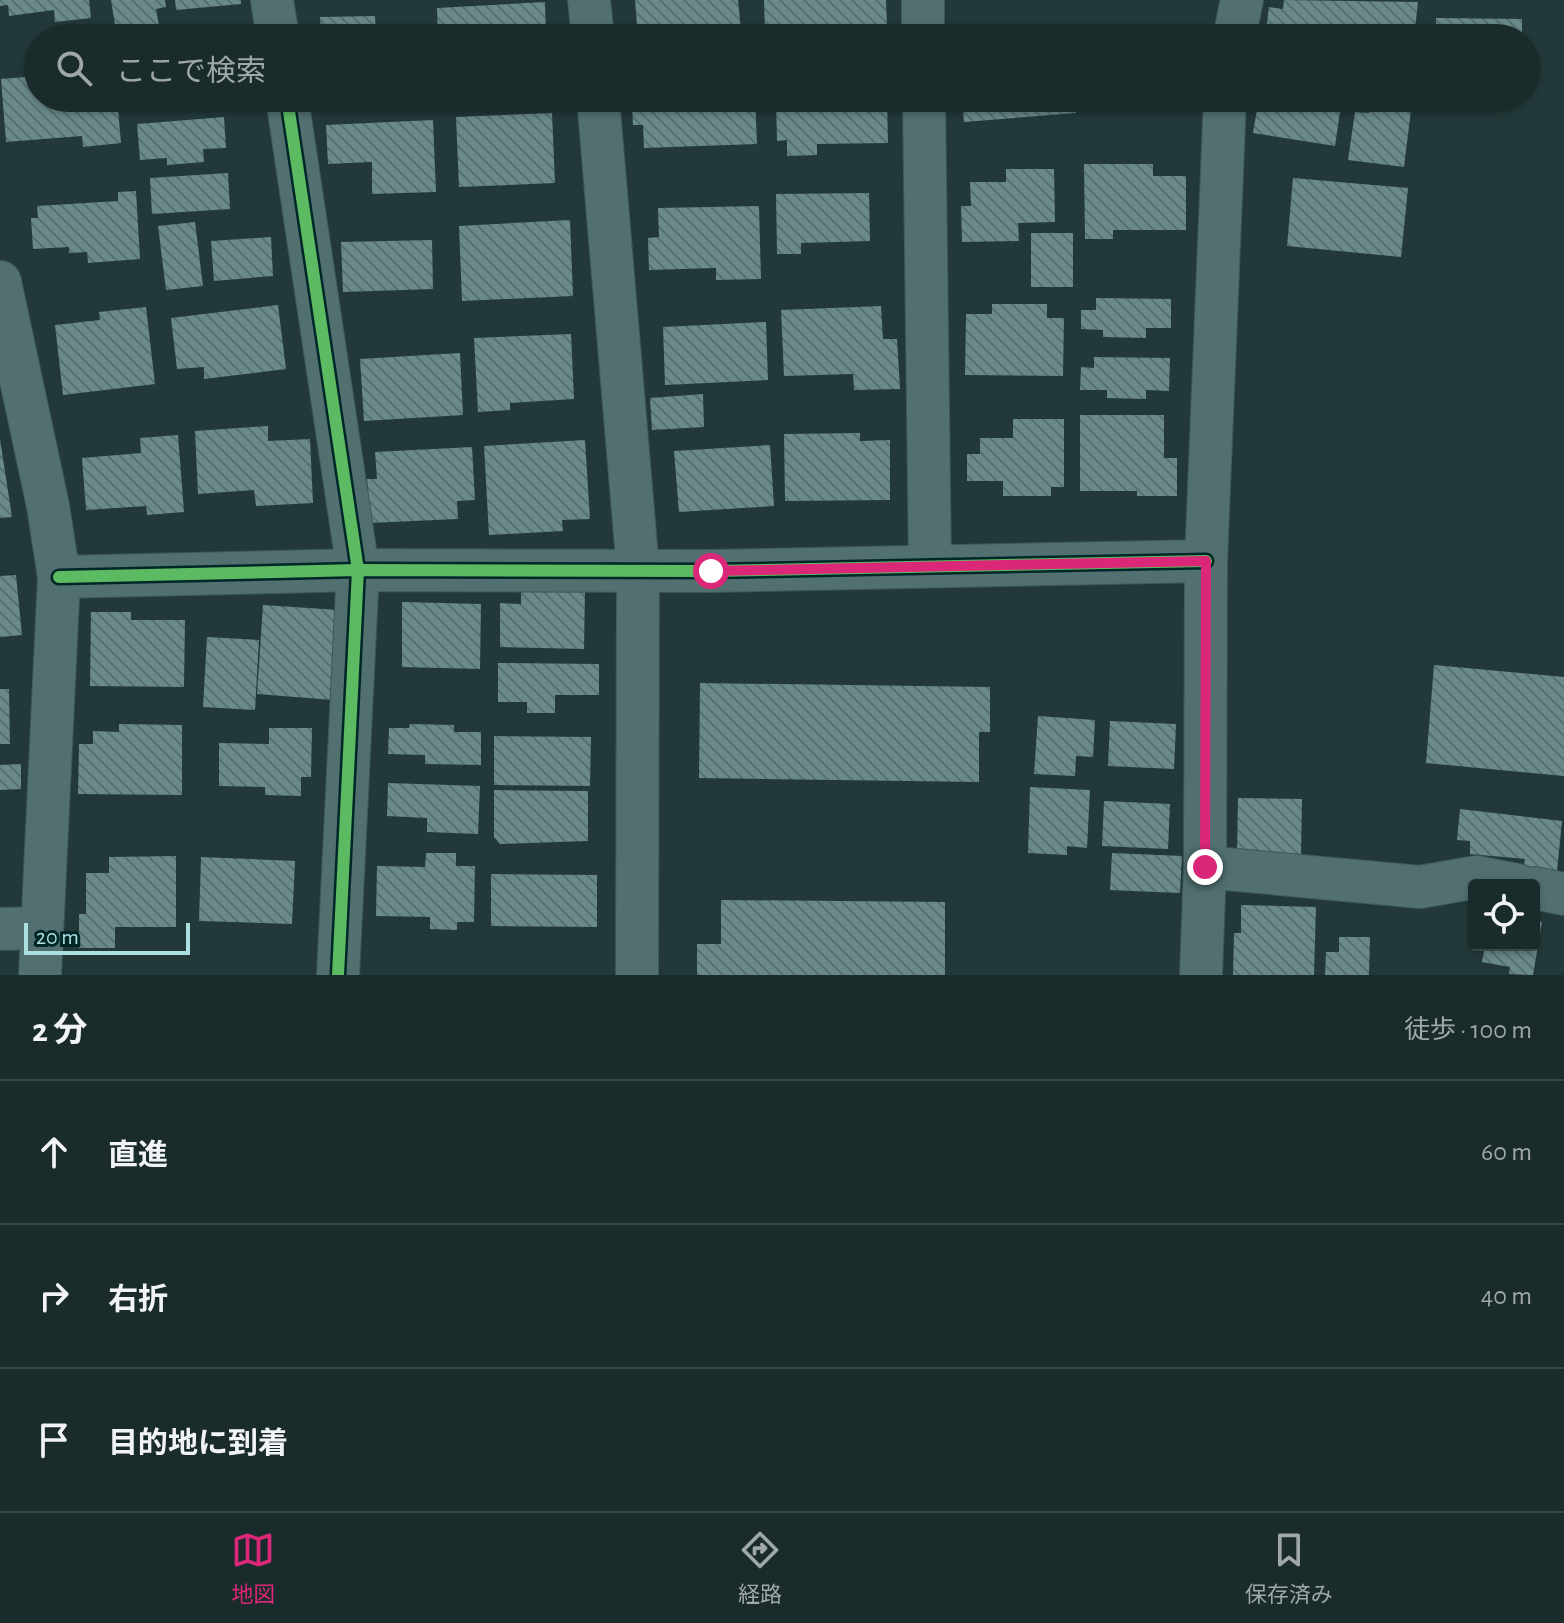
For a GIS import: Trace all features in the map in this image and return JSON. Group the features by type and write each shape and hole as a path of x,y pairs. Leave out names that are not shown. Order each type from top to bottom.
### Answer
{"street":[{"path":"272,0 276,24"},
{"path":"589,0 592,24"},
{"path":"923,0 923,24"},
{"path":"1237,24 1242,0"},
{"path":"289,112 358,570 338,975"},
{"path":"599,112 638,570 637,975"},
{"path":"924,112 930,566"},
{"path":"1201,975 1205,867 1206,561 1224,112"},
{"path":"0,282 48,506 59,577 40,975"},
{"path":"59,577 358,570 638,570 1206,561"},
{"path":"1205,867 1420,887 1477,877 1487,879"},
{"path":"1540,889 1564,894"},
{"path":"0,929 42,928"}],"building":[{"path":"0,0 89,0 91,18 55,22 54,10 9,16 8,5 0,6"},
{"path":"111,0 165,0 166,7 156,9 159,24 115,24"},
{"path":"175,0 241,0 241,4 176,10"},
{"path":"635,0 738,0 740,24 637,24"},
{"path":"764,0 886,0 887,24 765,24"},
{"path":"1284,0 1418,2 1416,24 1267,24 1269,7 1283,9"},
{"path":"545,2 546,24 438,24 437,8"},
{"path":"375,16 375,24 320,24 320,17"},
{"path":"1436,18 1522,19 1522,24 1436,24"},
{"path":"24,77 24,112 118,112 121,143 83,147 82,136 6,142 1,79"},
{"path":"632,112 756,112 757,144 644,148 643,125 633,125"},
{"path":"776,112 887,112 888,143 817,144 817,155 787,156 787,140 777,141"},
{"path":"963,112 1076,112 1076,113 964,122"},
{"path":"1257,112 1340,112 1335,146 1253,133"},
{"path":"1355,112 1411,112 1404,167 1348,160"},
{"path":"552,113 555,183 459,187 456,117"},
{"path":"224,117 226,148 203,149 204,162 167,165 167,158 140,160 137,124"},
{"path":"433,120 436,192 372,194 372,162 328,164 326,125"},
{"path":"1084,164 1153,164 1153,176 1186,176 1186,230 1113,230 1113,239 1085,239"},
{"path":"1006,169 1054,169 1055,222 1018,223 1019,241 962,242 961,206 971,206 970,182 1006,182"},
{"path":"228,173 230,209 152,214 150,178"},
{"path":"1293,178 1408,188 1401,257 1287,246"},
{"path":"136,191 140,259 88,263 87,252 69,253 69,247 33,249 31,218 38,218 37,206 118,201 118,192"},
{"path":"869,193 870,241 801,243 801,254 777,254 776,194"},
{"path":"759,206 761,279 716,280 716,268 649,270 648,238 659,237 658,208"},
{"path":"570,220 573,296 462,301 459,226"},
{"path":"195,222 203,286 166,290 158,226"},
{"path":"1031,233 1073,233 1073,287 1031,287"},
{"path":"271,237 273,276 214,281 211,241"},
{"path":"432,240 433,289 343,292 341,242"},
{"path":"1096,298 1171,299 1171,328 1146,328 1146,338 1103,337 1103,330 1081,329 1081,310 1096,310"},
{"path":"992,304 1047,304 1047,318 1064,318 1063,376 965,375 966,314 992,314"},
{"path":"278,305 286,369 204,379 204,367 177,369 171,318"},
{"path":"881,306 883,339 897,339 900,389 854,390 853,374 784,376 781,310"},
{"path":"146,307 155,384 63,395 55,325 100,320 99,312"},
{"path":"766,322 768,380 665,385 663,327"},
{"path":"571,334 574,399 510,403 510,410 478,412 474,338"},
{"path":"460,353 463,415 364,421 360,359"},
{"path":"1094,357 1170,358 1169,391 1146,390 1146,399 1107,398 1107,390 1080,390 1081,367 1094,368"},
{"path":"703,394 704,427 652,430 650,398"},
{"path":"1080,415 1164,415 1164,458 1177,458 1177,496 1137,496 1137,491 1080,491"},
{"path":"1013,419 1064,419 1064,487 1051,487 1051,496 1003,496 1003,481 967,481 967,454 980,454 980,438 1013,438"},
{"path":"268,426 268,441 310,439 313,503 256,506 254,490 198,494 195,431"},
{"path":"860,433 860,441 890,440 890,500 785,501 784,434"},
{"path":"178,435 184,512 147,515 146,506 86,510 82,458 141,453 140,438"},
{"path":"0,439 12,517 0,518"},
{"path":"585,440 590,519 562,520 563,531 489,535 484,446"},
{"path":"770,445 774,506 679,512 674,451"},
{"path":"472,447 475,500 457,501 458,519 370,523 367,479 377,479 375,452"},
{"path":"16,575 22,635 0,637 0,576"},
{"path":"521,589 585,589 584,649 500,647 500,603 521,604"},
{"path":"402,602 481,604 480,669 402,667"},
{"path":"263,605 339,610 333,700 257,694"},
{"path":"91,612 131,612 131,620 185,620 184,687 90,686"},
{"path":"207,637 259,640 255,710 203,707"},
{"path":"498,663 599,664 599,695 555,695 555,713 527,713 527,702 498,702"},
{"path":"1434,665 1564,677 1564,776 1426,763"},
{"path":"700,683 990,687 990,732 979,732 979,782 699,778"},
{"path":"0,689 9,689 10,744 0,744"},
{"path":"1038,716 1095,720 1093,757 1076,756 1075,776 1034,774"},
{"path":"1110,721 1176,724 1174,769 1108,766"},
{"path":"119,724 182,725 182,795 78,794 79,744 93,744 93,731 119,732"},
{"path":"410,724 454,725 454,732 481,732 481,765 425,764 425,755 388,754 389,728 409,728"},
{"path":"269,728 312,728 311,777 301,777 301,796 265,795 265,787 219,786 219,743 269,744"},
{"path":"494,736 591,737 590,786 494,785"},
{"path":"21,764 21,789 0,790 0,765"},
{"path":"388,783 480,786 478,834 427,832 427,818 387,816"},
{"path":"1030,787 1090,790 1087,848 1067,846 1067,855 1028,853"},
{"path":"494,790 588,791 588,841 500,844 494,837"},
{"path":"1238,798 1302,799 1301,855 1237,853"},
{"path":"1104,801 1170,804 1168,849 1102,846"},
{"path":"1460,809 1562,821 1557,871 1523,868 1525,859 1470,854 1470,841 1457,840"},
{"path":"426,853 456,853 456,866 475,866 474,922 457,922 457,930 430,929 430,917 376,916 377,866 425,867"},
{"path":"1112,853 1182,856 1180,893 1110,890"},
{"path":"176,856 176,927 115,927 115,948 79,948 79,914 86,914 86,873 109,873 109,857"},
{"path":"201,857 295,861 292,924 199,921"},
{"path":"491,874 597,875 597,927 491,926"},
{"path":"721,900 945,902 945,975 697,975 697,944 721,944"},
{"path":"1241,905 1316,907 1314,975 1233,975 1234,933 1241,933"},
{"path":"1339,937 1370,937 1369,975 1325,975 1326,952 1339,952"},
{"path":"1484,951 1537,951 1533,975 1509,974 1510,967 1482,962"}],"cycle path":[{"path":"289,112 358,570 338,975"},
{"path":"59,577 358,570 711,571 1206,561"}],"route":[{"path":"711,571 1206,561 1205,867"}]}
